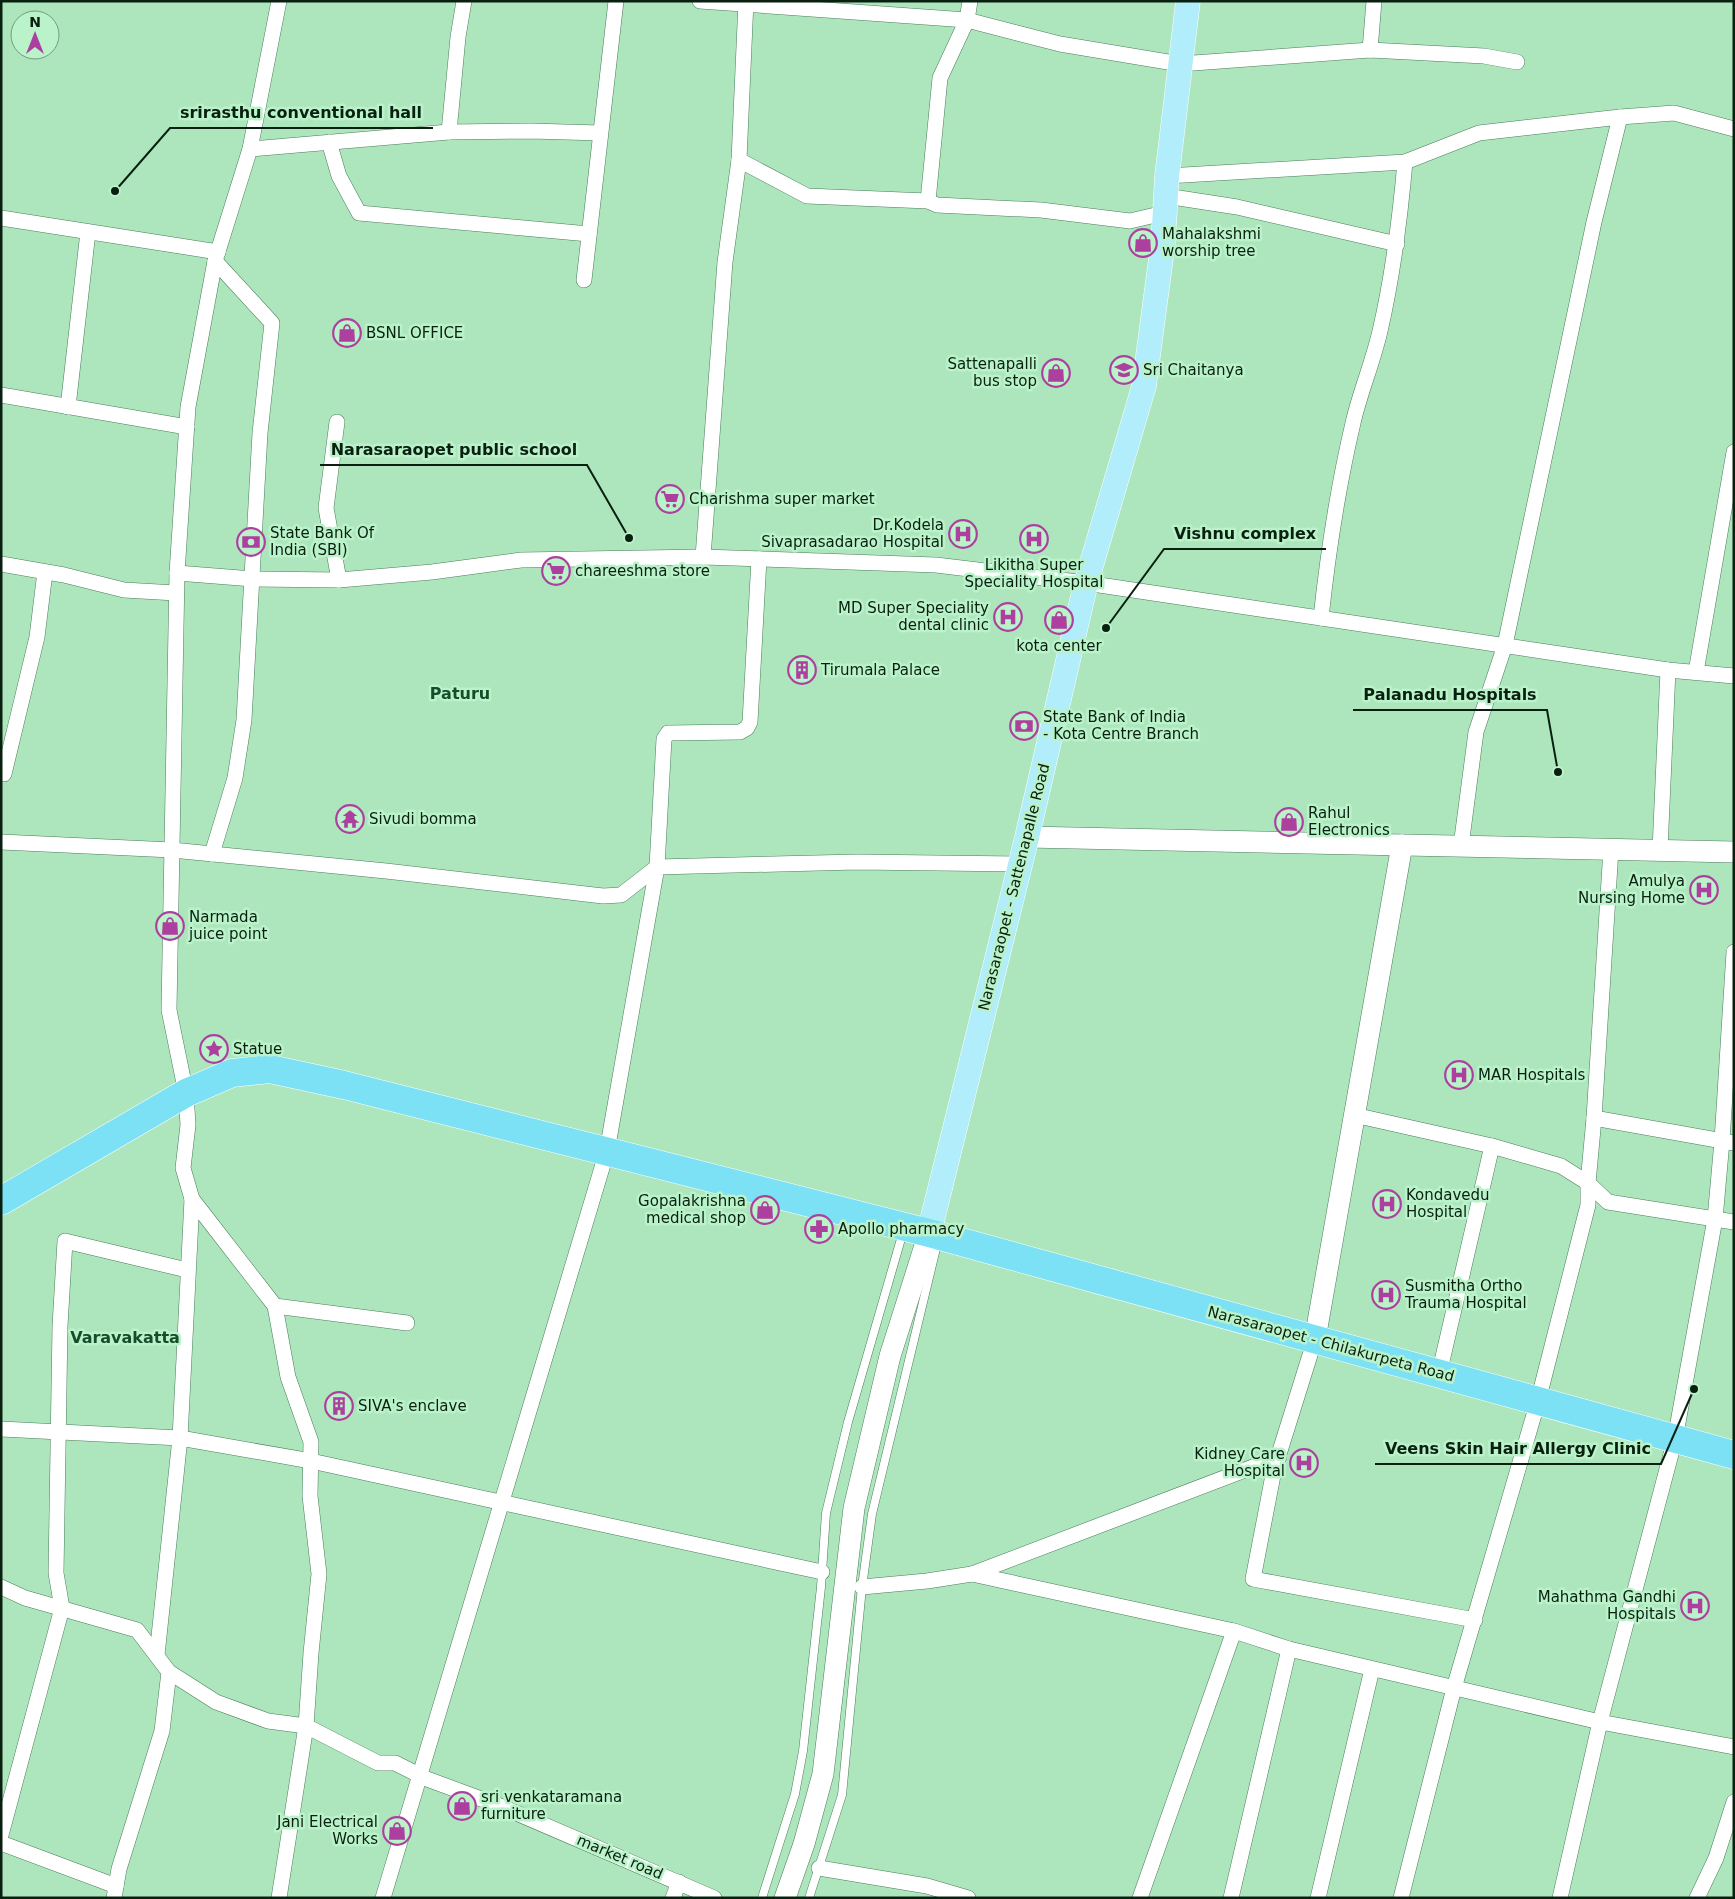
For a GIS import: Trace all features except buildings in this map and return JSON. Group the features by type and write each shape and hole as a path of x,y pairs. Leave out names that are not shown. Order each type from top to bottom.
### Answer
{"highway":[{"name":"Narasaraopet - Chilakurpeta Road","path":"1,1201 186,1093 232,1073 270,1069 344,1085 924,1232 1734,1455"}],"main road":[{"name":"Narasaraopet - Sattenapalle Road","path":"785,1898 804,1844 823,1774 854,1508 890,1356 1027,837 1086,583 1144,386 1163,243 1166,195 1188,1"},
{"path":"1027,837 1734,852"},
{"path":"1315,1339 1402,845"}],"street":[{"path":"156,1655 180,1438 192,1198 183,1168 188,1125 186,1093 169,1010 176,593 188,407 217,257 250,149 279,1"},
{"path":"449,132 458,37 464,1"},
{"path":"584,280 616,1"},
{"path":"700,1 855,7 967,20 1060,44 1180,64 1370,50 1484,56 1517,62"},
{"path":"928,201 940,78 967,20 970,1"},
{"path":"1370,50 1374,1"},
{"path":"703,557 724,262 739,160 745,3"},
{"path":"739,160 807,196 928,201 937,206 1041,210 1130,221 1166,195 1405,162 1480,133 1620,117 1674,113 1734,129"},
{"path":"1461,846 1476,732 1505,645 1594,222 1620,117"},
{"path":"250,149 449,132 531,131 600,133"},
{"path":"329,142 339,176 359,213 589,234"},
{"path":"1321,618 1326,568 1336,503 1353,421 1380,332 1396,244 1405,162"},
{"path":"1166,195 1237,207 1396,244"},
{"path":"1,218 88,232 217,257 272,323 260,433 244,720 235,778 212,854"},
{"path":"68,407 88,232"},
{"path":"1,395 187,427"},
{"path":"337,422 326,508 339,580"},
{"path":"1696,672 1734,452"},
{"path":"177,573 253,579 339,580 432,572 521,560 703,557 936,565 1086,583 1668,670 1734,676"},
{"path":"383,1898 607,1151 657,867 664,739 668,733 740,732 747,728 750,722 759,559"},
{"path":"1,564 124,590 176,593"},
{"path":"1,773 4,774 37,637 45,572"},
{"path":"1660,850 1668,670"},
{"path":"1,842 172,850 386,871 603,896 621,895 657,867 857,862 1020,864"},
{"path":"1401,1898 1454,1688 1538,1401 1588,1205 1611,849"},
{"path":"1560,1898 1600,1722 1676,1439 1728,1142 1734,952"},
{"path":"1354,1115 1492,1146 1561,1166 1588,1183 1608,1202 1734,1222"},
{"path":"1594,1118 1728,1142"},
{"path":"1439,1374 1492,1146"},
{"path":"192,1198 275,1306 288,1377 311,1442 310,1496 319,1574 306,1726 279,1898"},
{"path":"1,1836 62,1608 56,1573 60,1326 64,1241 188,1270"},
{"path":"275,1306 407,1323"},
{"path":"1315,1339 1274,1470 1252,1578 1475,1620"},
{"path":"1,1429 180,1438 311,1461 822,1572"},
{"path":"862,1587 927,1581 972,1574 1279,1457"},
{"path":"972,1574 1234,1630 1289,1649 1600,1722 1734,1747"},
{"path":"1,1588 25,1598 137,1630 169,1672 162,1731 119,1869 115,1892 1,1843"},
{"path":"1140,1898 1234,1630"},
{"path":"1231,1898 1289,1649"},
{"path":"1318,1898 1372,1669"},
{"name":"market road","path":"169,1672 216,1702 268,1721 306,1726 378,1763 394,1763 427,1779 500,1806 714,1898"},
{"path":"1697,1898 1716,1858 1734,1802"},
{"path":"819,1868 927,1886 968,1898"},
{"path":"673,1898 679,1882"}],"lane":[{"path":"762,1898 795,1794 803,1751 822,1572 826,1513 848,1422 924,1232"},
{"path":"809,1898 842,1795 862,1587 872,1514 924,1232"}],"place":[{"name":"srirasthu conventional hall","path":"115,191"},
{"name":"Mahalakshmi worship tree","path":"1143,243"},
{"name":"BSNL OFFICE","path":"347,333"},
{"name":"Sri Chaitanya","path":"1124,370"},
{"name":"Sattenapalli bus stop","path":"1056,373"},
{"name":"Charishma super market","path":"670,499"},
{"name":"Dr.Kodela Sivaprasadarao Hospital","path":"963,534"},
{"name":"Narasaraopet public school","path":"629,538"},
{"name":"Likitha Super Speciality Hospital","path":"1034,539"},
{"name":"State Bank Of India (SBI)","path":"251,542"},
{"name":"chareeshma store","path":"556,571"},
{"name":"MD Super Speciality dental clinic","path":"1008,617"},
{"name":"kota center","path":"1059,620"},
{"name":"Vishnu complex","path":"1106,628"},
{"name":"Tirumala Palace","path":"802,670"},
{"name":"State Bank of India - Kota Centre Branch","path":"1024,726"},
{"name":"Palanadu Hospitals","path":"1558,772"},
{"name":"Sivudi bomma","path":"350,819"},
{"name":"Rahul Electronics","path":"1289,822"},
{"name":"Amulya Nursing Home","path":"1704,890"},
{"name":"Narmada juice point","path":"170,926"},
{"name":"Statue","path":"214,1049"},
{"name":"MAR Hospitals","path":"1459,1075"},
{"name":"Kondavedu Hospital","path":"1387,1204"},
{"name":"Gopalakrishna medical shop","path":"765,1210"},
{"name":"Apollo pharmacy","path":"819,1229"},
{"name":"Susmitha Ortho Trauma Hospital","path":"1386,1295"},
{"name":"Veens Skin Hair Allergy Clinic","path":"1694,1389"},
{"name":"SIVA's enclave","path":"339,1406"},
{"name":"Kidney Care Hospital","path":"1304,1463"},
{"name":"Mahathma Gandhi Hospitals","path":"1695,1606"},
{"name":"sri venkataramana furniture","path":"462,1806"},
{"name":"Jani Electrical Works","path":"397,1831"}],"district":[{"name":"Paturu","path":"460,693"},
{"name":"Varavakatta","path":"125,1337"}]}
